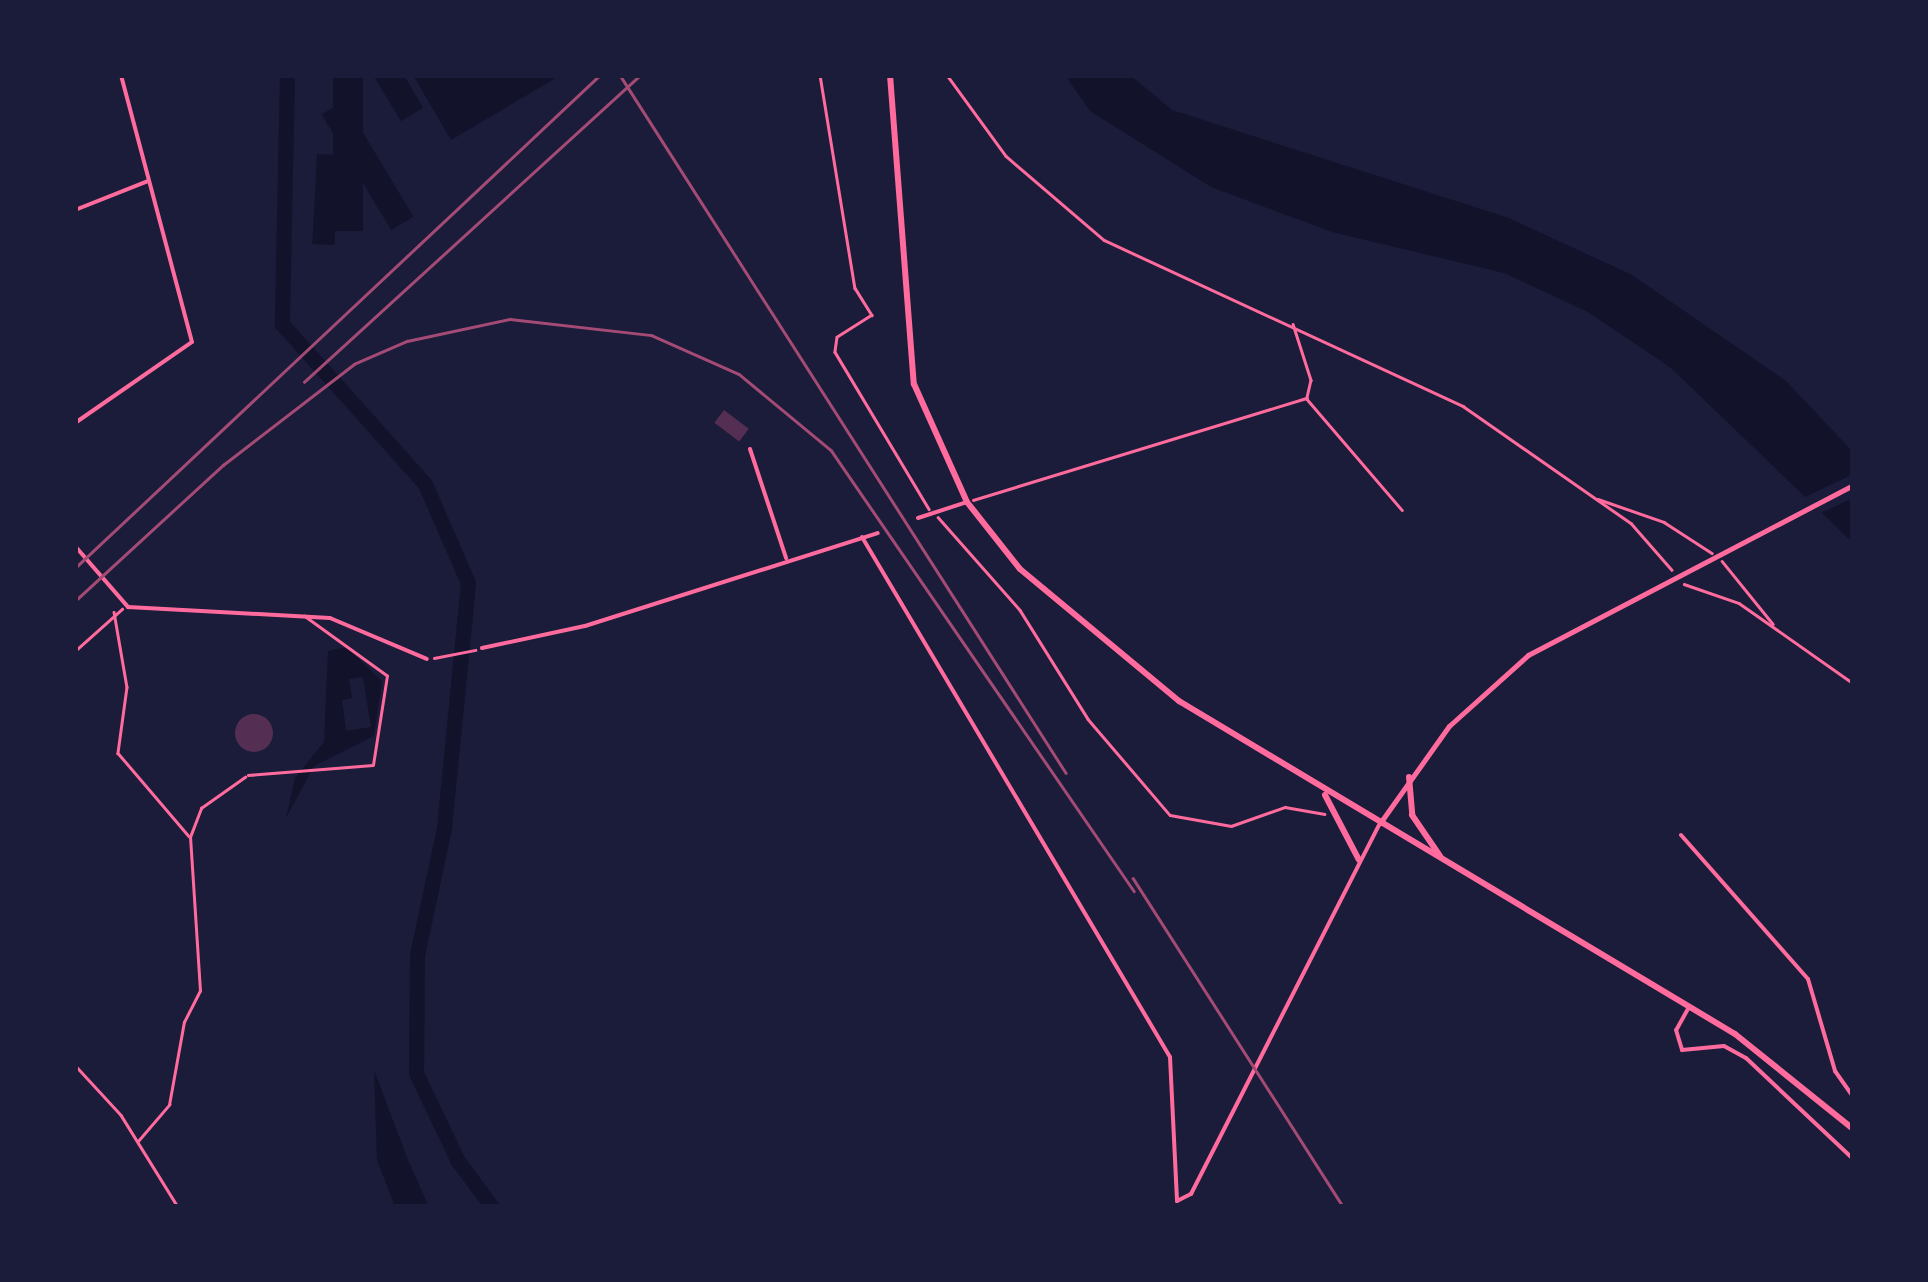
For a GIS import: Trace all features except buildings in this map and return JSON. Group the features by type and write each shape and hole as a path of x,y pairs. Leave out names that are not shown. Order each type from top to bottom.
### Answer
{"main road":[{"path":"890,75 909,361 967,502 1020,570 1094,638 1321,790 1690,1006 1853,1129"},
{"path":"1409,776 1412,815 1444,861"},
{"path":"1321,790 1359,860"}],"street":[{"path":"75,423 192,342 120,75"},
{"path":"75,210 148,181"},
{"path":"750,448 787,560"},
{"path":"862,537 1170,1057 1178,1202 1192,1194 1379,824 1409,776 1462,712 1528,655 1696,562 1853,486"},
{"path":"918,518 967,502"},
{"path":"482,648 585,626 878,533"},
{"path":"75,546 128,607 302,615 374,632 426,659"},
{"path":"1681,835 1808,979 1838,1079 1853,1097"},
{"path":"1690,1006 1676,1030 1682,1050 1724,1046 1746,1058 1853,1159"}],"lane":[{"path":"248,775 311,774 373,765 390,687 382,665 302,615"}],"path":[{"path":"820,75 855,288 872,315 837,338 835,352 932,514 1020,610 1088,719 1170,815 1232,826 1285,806 1324,814"},
{"path":"947,75 1006,156 1104,240 1184,283 1293,323 1463,406 1597,498 1674,574 1773,625 1853,683"},
{"path":"1293,323 1311,380 1306,398"},
{"path":"967,502 1306,398"},
{"path":"1306,398 1402,510"},
{"path":"1597,498 1696,539 1773,625"},
{"path":"75,651 114,612 128,607"},
{"path":"114,612 127,687 118,753 190,837"},
{"path":"426,659 482,648"},
{"path":"138,1142 169,1105 184,1022 200,991 190,837 201,808 248,775"},
{"path":"75,1065 138,1142 178,1207"}],"shaded area":[{"path":"333,75 363,75 363,231 333,231"},
{"path":"373,75 404,75 423,108 401,121"},
{"path":"413,75 561,75 451,140"},
{"path":"1065,75 1130,75 1172,110 1509,218 1632,275 1786,381 1853,452 1853,543 1671,368 1588,312 1504,273 1332,232 1211,187 1090,111"},
{"path":"344,101 414,217 391,230 322,114"},
{"path":"317,154 339,155 334,245 312,244"},
{"path":"346,647 382,681 374,736 314,766 286,818 295,778 324,742 328,651","holes":["363,677 371,727 346,731 342,700 352,698 349,679"]},
{"path":"374,1070 429,1207 395,1207 377,1160"}],"pier":[{"path":"1853,474 1853,498 1819,514 1803,498"}],"waterway":[{"path":"287,75 282,324 425,484 468,583 444,828 417,955 416,1073 458,1161 492,1207"}],"railway":[{"path":"75,568 600,75"},
{"path":"620,75 1066,773"},
{"path":"304,382 640,75"},
{"path":"75,601 223,465 354,364 407,341 510,319 651,335 739,374 831,450 1134,891"},
{"path":"1133,878 1343,1207"}]}
